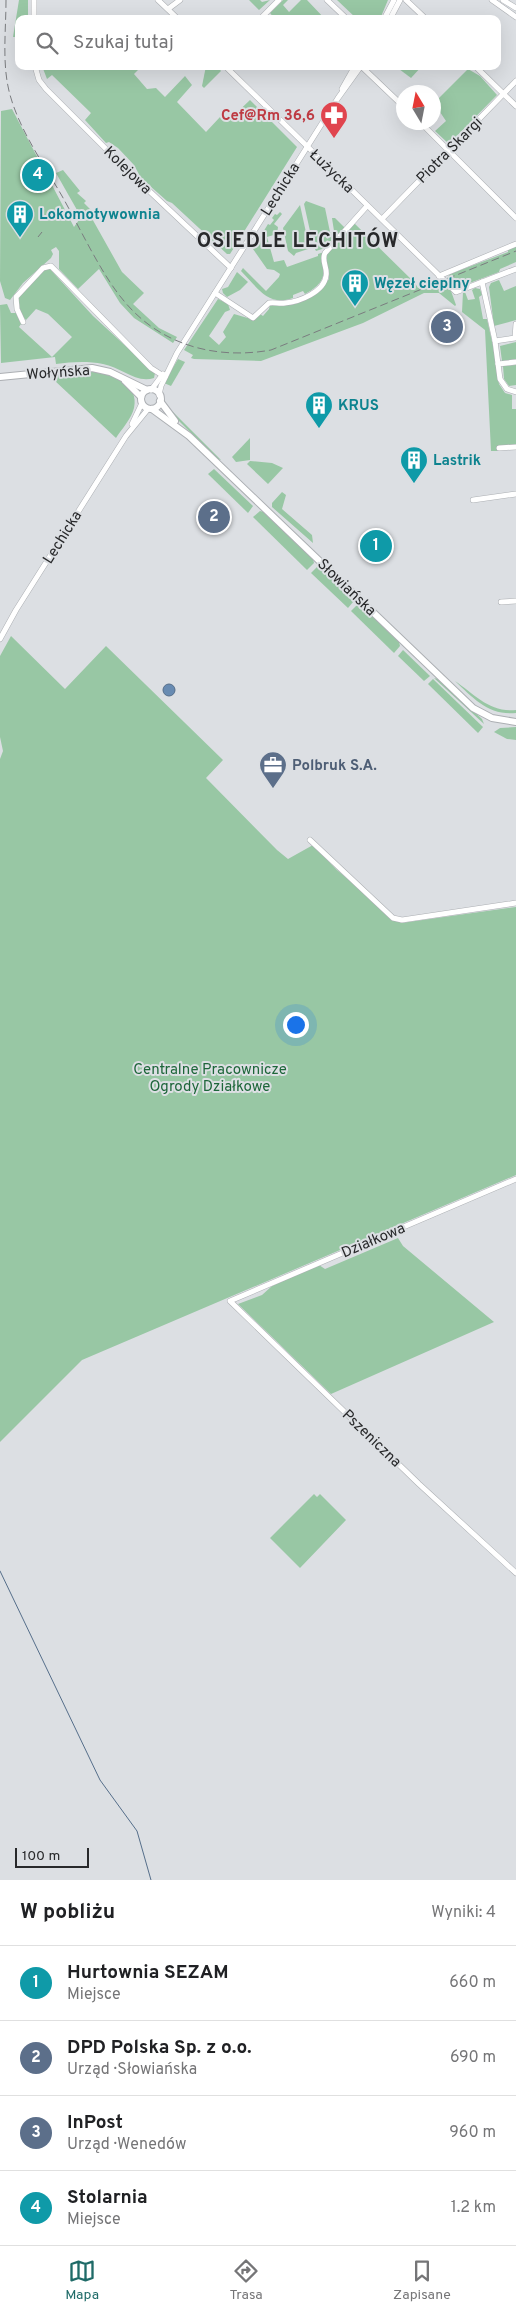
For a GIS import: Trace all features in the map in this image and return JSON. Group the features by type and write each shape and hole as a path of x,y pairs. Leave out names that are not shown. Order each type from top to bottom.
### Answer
{"main road":[{"name":"Wołyńska","path":"0,377 85,368 116,374 149,390 160,398"},
{"path":"116,374 141,400 149,390"},
{"path":"150,409 160,398"},
{"name":"Słowiańska","path":"160,398 187,435"},
{"name":"Słowiańska","path":"141,400 150,409 187,435 477,711 496,720 516,722"}],"street":[{"path":"34,0 34,15"},
{"path":"158,0 174,15"},
{"path":"168,9 180,0"},
{"path":"264,15 279,0"},
{"path":"327,0 343,15"},
{"path":"386,15 394,0"},
{"path":"392,15 400,0"},
{"path":"406,0 422,15"},
{"path":"492,0 516,18"},
{"path":"504,0 516,8"},
{"name":"Kolejowa","path":"36,70 39,80 50,92 127,170 231,268"},
{"name":"Łużycka","path":"228,70 456,292 482,282"},
{"name":"Lechicka","path":"338,98 353,70"},
{"name":"Lechicka","path":"149,390 164,376 338,98 358,70"},
{"path":"365,70 396,99"},
{"path":"479,70 516,106"},
{"name":"Piotra Skargi","path":"382,219 516,81"},
{"path":"428,130 516,218"},
{"path":"215,293 253,318 269,303 285,304 312,294 322,286 326,277 323,257 325,253 367,206"},
{"path":"439,276 516,244"},
{"path":"24,322 17,310 16,296 43,268 51,266 151,368 164,376"},
{"path":"516,269 482,282 502,384 506,389 516,392"},
{"path":"495,341 516,339 516,324"},
{"path":"498,364 516,362"},
{"name":"Lechicka","path":"160,398 164,376"},
{"name":"Lechicka","path":"126,436 141,400"},
{"name":"Lechicka","path":"0,639 16,610 126,436 150,409"},
{"path":"499,448 516,447"},
{"path":"473,500 516,494"},
{"path":"501,602 516,601"},
{"path":"310,840 392,918 402,920 516,903"},
{"name":"Działkowa","path":"230,1301 516,1179"},
{"name":"Pszeniczna","path":"230,1301 419,1484 516,1573"}],"green space":[{"path":"19,0 28,0 28,15 17,15"},
{"path":"249,0 260,0 262,2 270,0 259,10"},
{"path":"283,0 288,0 283,5 289,12 301,0 307,0 321,15 272,15 270,13"},
{"path":"337,0 388,0 382,15 353,15"},
{"path":"44,70 138,70 134,74 147,89 156,88 165,97 185,76 192,85 177,102 206,132 220,117 227,122 250,100 297,147 230,254 227,254 172,203 167,201 141,178 134,165 118,148 109,142 106,143 85,120 91,113 52,75 47,79"},
{"path":"205,70 220,70 204,88 202,86"},
{"path":"400,70 418,70 411,78"},
{"path":"467,70 480,76 497,95 449,144 435,131 441,130 441,126 446,121 441,114 441,96"},
{"path":"12,109 74,227 81,217 56,173 63,170 80,191 77,193 86,201 84,203 91,210 84,219 86,221 90,215 122,272 144,293 133,304 159,328 177,337 173,343 134,318 120,303 99,269 78,289 59,269 59,251 56,247 51,250 53,254 51,258 23,283 10,300 5,298 0,281 1,111"},
{"path":"306,201 325,208 330,232 333,235 331,241 318,243 312,240 304,204"},
{"path":"300,205 307,237 311,244 328,247 316,251 314,247 296,253 294,256 288,251 283,228"},
{"path":"280,212 282,214 274,224 278,227 277,234 267,237 274,262 284,260 287,267 324,252 324,272 321,281 305,294 303,291 293,295 293,298 284,300 270,298 264,294 241,271 243,268 266,291 279,277 280,274 274,270 267,269 253,249 268,224 270,225 274,220 272,218"},
{"path":"332,218 335,218 345,228 339,234 334,231"},
{"path":"354,223 418,288 438,280 451,291 456,305 439,293 424,293 363,323 261,361 194,359 191,358 193,355 184,350 218,299 228,304 230,310 225,312 209,336 219,345 226,337 223,332 234,314 251,319 260,314 263,316 270,305 292,305 313,296 329,279 325,256"},
{"path":"516,246 516,262 500,269 499,272 459,287 454,286 447,278 450,274 508,252 508,250"},
{"path":"49,268 93,316 155,373 154,378 141,379 110,366 97,363 56,364 55,357 1,363 0,305 7,304 11,313 16,313 21,324 19,327 52,357 72,337 48,314 36,309 26,320 21,315 18,296 41,271"},
{"path":"237,272 248,282 240,290 227,297 222,289 228,287"},
{"path":"499,280 504,291 516,286 516,320 494,326 489,287 491,283"},
{"path":"475,288 480,289 482,295 479,297 483,319 487,319 499,384 505,393 512,395 512,409 516,409 516,445 497,446 497,451 491,451 485,330 462,312 463,292 465,292 468,300 475,299 472,290"},
{"path":"516,342 516,359 502,361 500,346"},
{"path":"178,359 185,362 171,386 164,383"},
{"path":"516,365 516,385 509,386 504,379 503,366"},
{"path":"92,371 122,382 128,386 135,399 133,412 116,438 54,380 51,374"},
{"path":"170,409 221,460 217,459 168,410"},
{"path":"250,438 250,460 236,462 232,457"},
{"path":"250,461 272,463 283,468 268,484 247,464"},
{"path":"214,469 253,506 248,513 208,474"},
{"path":"282,492 286,495 282,509 312,535 313,543 272,507 272,503"},
{"path":"260,511 264,512 313,559 314,563 307,570 253,517"},
{"path":"318,566 321,566 352,596 353,602 348,608 311,573"},
{"path":"357,605 362,606 399,642 400,646 394,653 351,611"},
{"name":"Centralne Pracownicze Ogrody Działkowe","path":"11,636 65,689 106,646 223,760 206,778 277,850 288,859 313,845 337,870 401,923 516,907 516,1175 82,1360 0,1442 0,759 3,751 0,737 0,656"},
{"path":"403,650 430,676 424,681 398,656"},
{"path":"434,678 438,679 482,719 484,724"},
{"path":"433,679 483,727 478,733 428,684"},
{"path":"455,681 490,706 498,709 516,710 516,713 498,712 490,709 475,699"},
{"path":"516,727 516,740 507,739 494,732 500,728"},
{"path":"398,1238 403,1246 494,1322 331,1394 238,1304 262,1295 272,1286 319,1265 325,1269"},
{"path":"314,1494 317,1497 320,1494 346,1520 300,1568 270,1538"}],"water":[{"path":"167,684 171,684 175,690 171,696 167,696 163,692 163,688"}],"waterway":[{"path":"0,1571 100,1780 137,1831 151,1880"}],"railway":[{"path":"6,0 5,57 7,80 18,118 115,290 138,316 154,329 172,338 190,346 230,353 271,350 516,251"},
{"path":"38,237 42,232"}],"place":[{"name":"Cef@Rm 36,6","path":"334,139"},
{"name":"Stolarnia","path":"38,175"},
{"name":"Lokomotywownia","path":"20,238"},
{"name":"Węzeł cieplny","path":"355,307"},
{"name":"InPost","path":"447,327"},
{"name":"KRUS","path":"319,429"},
{"name":"Lastrik","path":"414,484"},
{"name":"DPD Polska Sp. z o.o.","path":"214,517"},
{"name":"Hurtownia SEZAM","path":"376,546"},
{"name":"Polbruk S.A.","path":"273,789"}],"district":[{"name":"OSIEDLE LECHITÓW","path":"298,240"}]}
